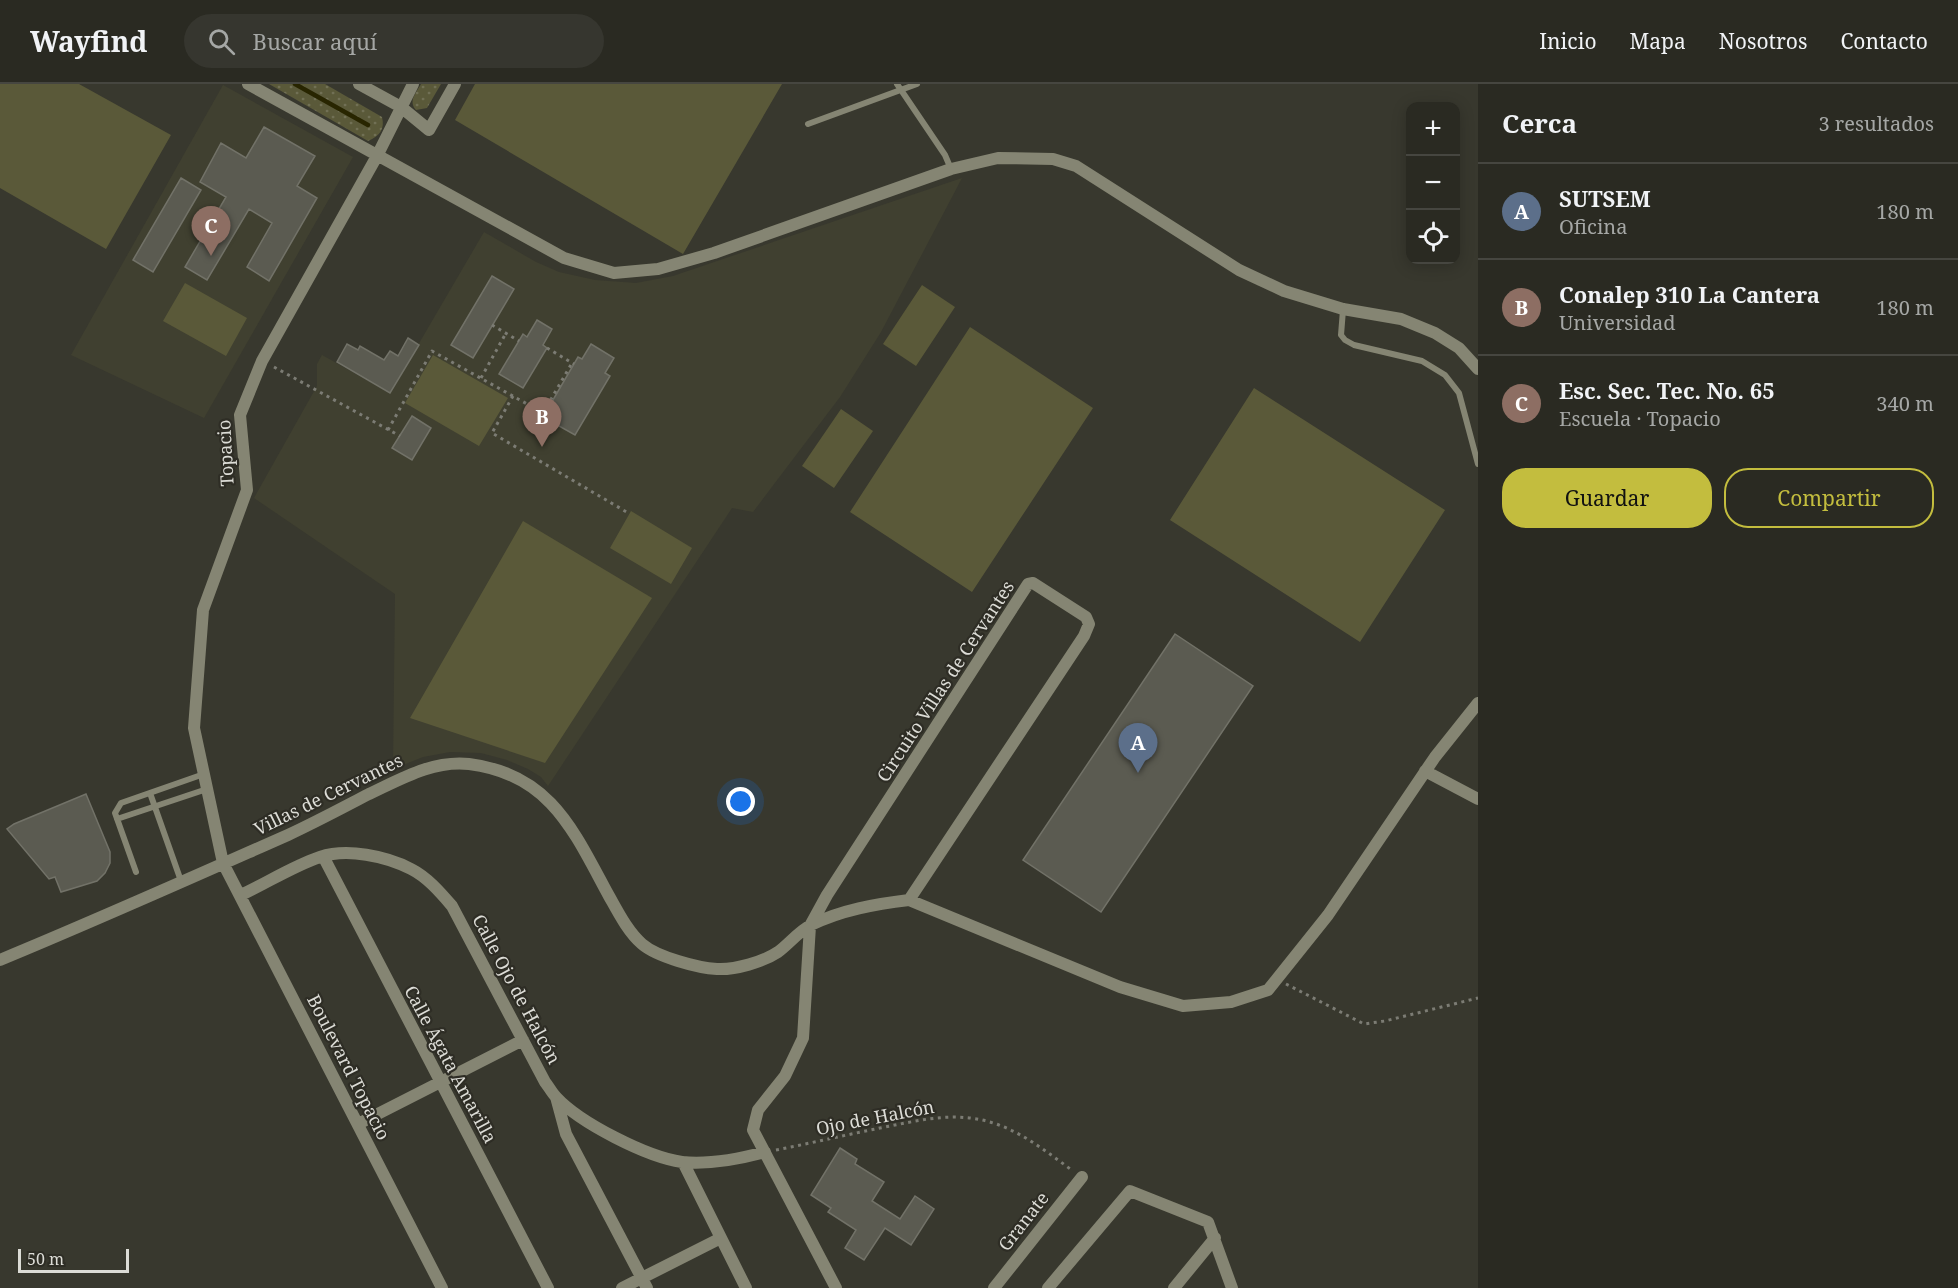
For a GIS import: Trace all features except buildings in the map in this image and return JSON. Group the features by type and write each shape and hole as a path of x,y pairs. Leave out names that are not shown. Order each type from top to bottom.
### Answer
{"street":[{"path":"248,84 564,258 614,273 658,269 714,253 951,170 998,158 1053,159 1076,166 1239,270 1284,291 1343,309 1401,319 1435,333 1459,348 1478,369"},
{"path":"359,84 401,108 429,130 455,84"},
{"path":"401,108 413,84"},
{"name":"Topacio","path":"223,863 194,728 203,610 247,490 240,415 262,361 377,156 401,108"},
{"name":"Circuito Villas de Cervantes","path":"810,926 827,895 1028,584 1033,583 1086,617 1089,624 1084,636 1036,710 909,900"},
{"path":"909,900 1120,987 1183,1006 1231,1002 1268,990 1328,915 1425,771 1478,702"},
{"name":"Villas de Cervantes","path":"0,960 290,834 416,771 451,764 468,764 488,768 518,778 532,786 552,803 572,829 626,924 643,945 670,959 717,969 736,966 776,953 810,926 873,905 909,900"},
{"path":"1425,771 1478,799"},
{"name":"Calle Ojo de Halcón","path":"241,895 323,856 347,854 387,859 412,869 438,889 452,906 545,1082 556,1097 574,1112 623,1142 648,1154 682,1162 710,1162 765,1152"},
{"name":"Calle Ágata Amarilla","path":"323,856 548,1288"},
{"name":"Boulevard Topacio","path":"223,863 442,1288"},
{"path":"810,926 803,1038 785,1076 758,1110 753,1130 836,1288"},
{"path":"358,1124 523,1040"},
{"path":"556,1097 566,1134 644,1283"},
{"path":"682,1162 746,1288"},
{"name":"Granate","path":"994,1288 1082,1177"},
{"path":"1048,1288 1131,1191 1208,1222 1232,1288"},
{"path":"622,1288 644,1283 721,1238"},
{"path":"1174,1288 1215,1238"}],"lane":[{"path":"808,124 899,87 917,84"},
{"path":"899,87 945,155 951,170"},
{"path":"1343,309 1341,335 1345,340 1354,345 1422,361 1445,375 1459,393 1478,464"},
{"path":"136,872 115,813 121,803 204,774"},
{"path":"117,819 207,789"},
{"path":"150,793 181,881"}],"path":[{"path":"492,325 519,340"},
{"path":"481,378 506,333"},
{"path":"388,430 432,351 544,414 573,363 547,348"},
{"path":"262,361 400,436"},
{"path":"513,396 492,433 630,514"},
{"path":"1277,979 1364,1024 1385,1022 1478,999"},
{"name":"Ojo de Halcón","path":"765,1152 910,1121 954,1116 990,1122 1013,1131 1082,1177"}],"shaded area":[{"path":"0,84 79,84 171,135 106,249 0,188"},
{"path":"269,84 325,84 382,117 382,129 376,137 368,141"},
{"path":"421,84 441,84 427,108 416,110 413,100"},
{"path":"475,84 782,84 683,254 455,120"},
{"path":"223,85 353,157 204,418 71,355"},
{"path":"962,178 881,332 840,397 753,512 732,508 548,786 541,777 528,769 481,753 450,752 423,757 393,769 395,594 254,498 317,386 317,364 322,355 390,393 484,232 536,262 559,272 595,280 636,283 673,276"},
{"path":"185,283 247,318 226,356 163,321"},
{"path":"922,285 955,307 916,366 883,344"},
{"path":"970,327 1093,408 972,592 850,512"},
{"path":"433,355 508,398 479,446 405,403"},
{"path":"1254,388 1445,510 1360,642 1170,520"},
{"path":"841,409 873,431 834,488 802,466"},
{"path":"631,511 692,548 671,584 610,548"},
{"path":"523,521 652,598 545,763 410,718"}],"waterway":[{"path":"295,84 368,125"}],"place":[{"name":"Esc. Sec. Tec. No. 65","path":"211,256"},
{"name":"Conalep 310 La Cantera","path":"542,447"},
{"name":"SUTSEM","path":"1138,773"}]}
